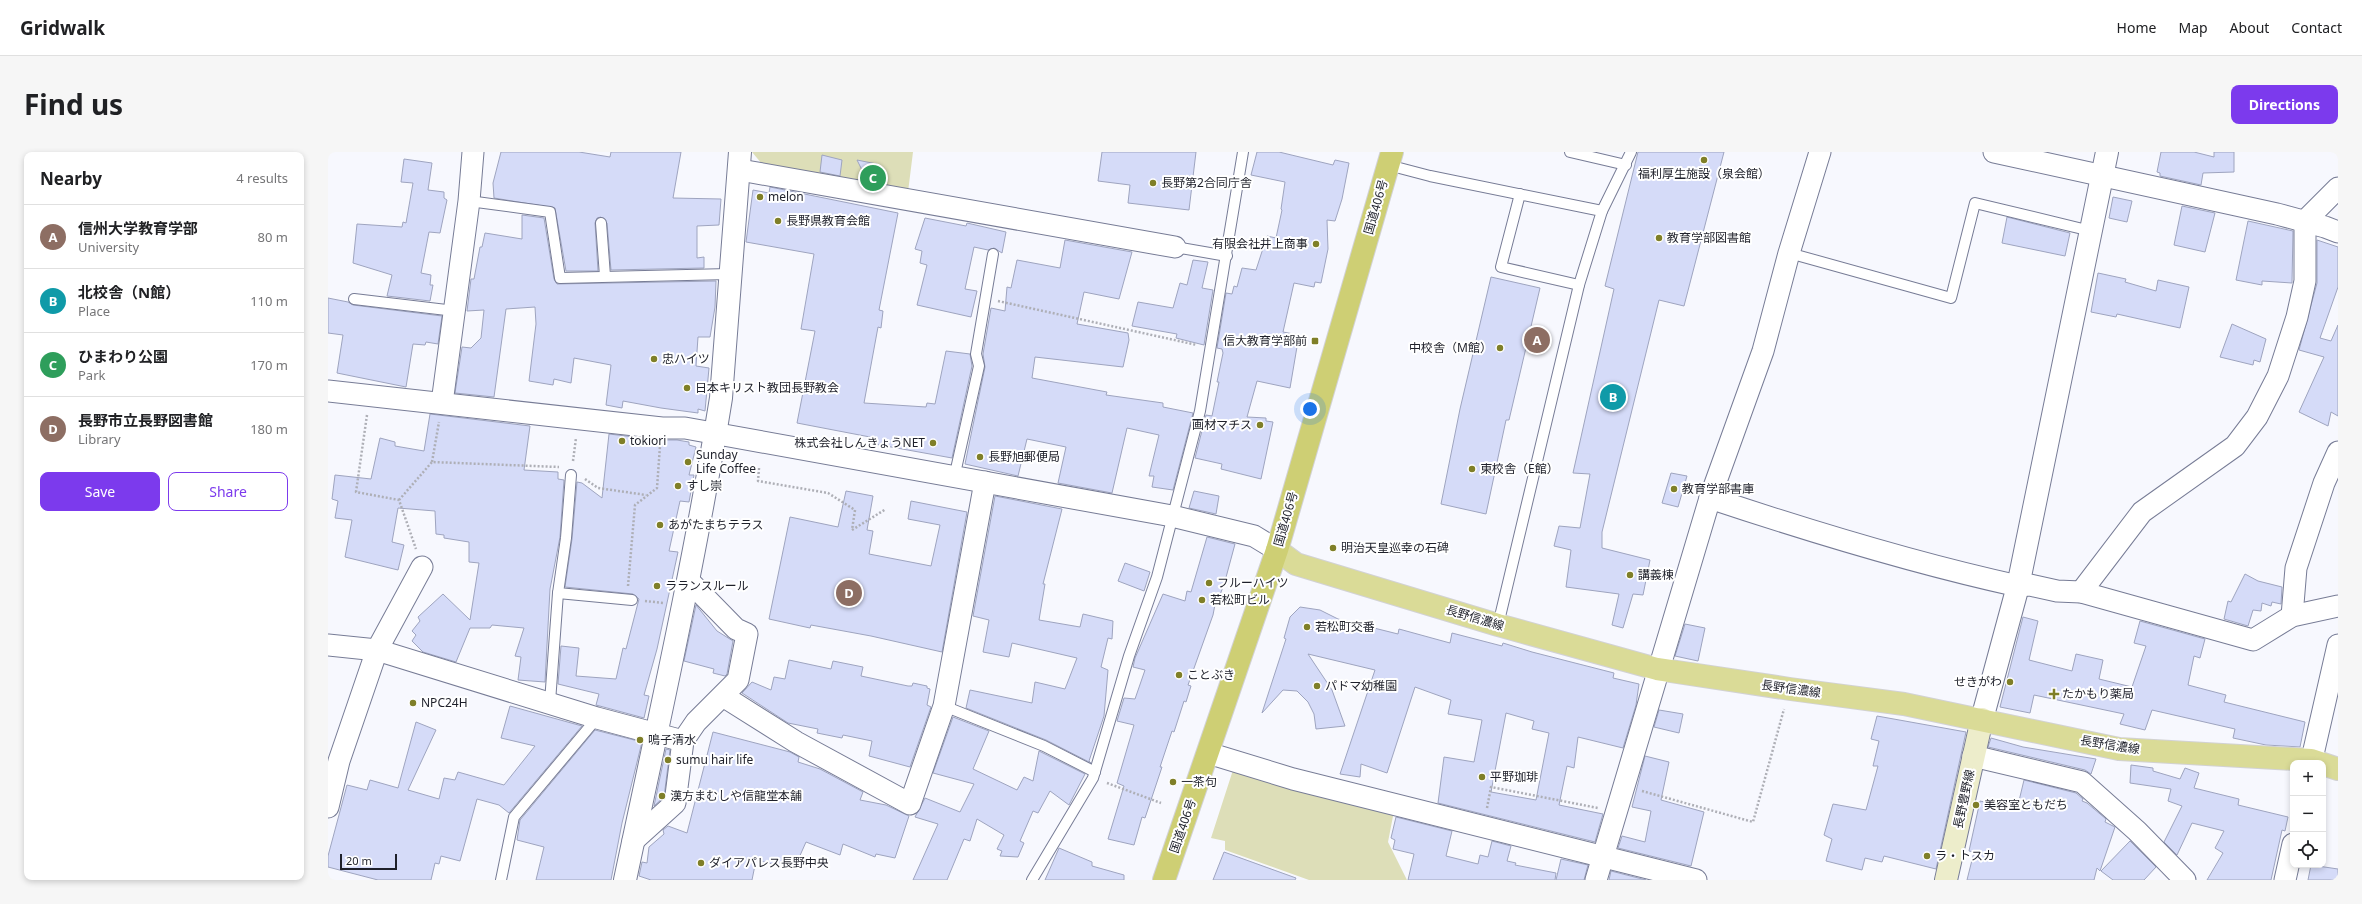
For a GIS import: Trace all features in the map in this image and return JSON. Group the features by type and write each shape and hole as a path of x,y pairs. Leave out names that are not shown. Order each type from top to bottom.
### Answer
{"highway":[{"name":"国道406号","path":"1164,880 1276,550 1390,158"}],"main road":[{"name":"長野信濃線","path":"1276,550 1296,564 1498,625 1657,668 1790,689 1904,704 1982,719 2119,749 2290,761"},
{"name":"長野豊野線","path":"1946,880 1982,719"},
{"name":"長野信濃線","path":"2326,766 2338,769"}],"street":[{"path":"442,404 469,201 473,152"},
{"path":"1596,880 1657,668 1710,498 1763,351 1789,253 1820,152"},
{"path":"1994,152 2305,221 2338,232"},
{"path":"1982,719 2018,586 2106,152"},
{"path":"625,880 688,581 721,398 729,274 740,161 1176,247"},
{"path":"2081,592 2142,512 2235,446 2257,417 2278,376 2297,318 2305,282 2305,221 2338,188"},
{"path":"328,391 662,428 685,428 954,478 985,482 1172,516 1254,536 1276,550"},
{"path":"2292,616 2296,568 2324,483 2338,452"},
{"path":"723,696 796,742 910,804 944,706 985,482"},
{"path":"1710,498 1835,540 1946,571 2018,586 2030,585 2057,591 2081,592 2253,640 2292,616 2338,606"},
{"path":"328,807 339,761 377,650 422,566"},
{"path":"633,841 675,803 683,741 696,722 738,680 747,634 736,629 688,581"},
{"path":"328,645 377,650 550,702 596,718 683,741"},
{"path":"2317,760 2338,645"},
{"path":"1208,753 1293,779 1696,880"},
{"path":"1973,756 2082,782 2137,831 2185,880"},
{"path":"2285,880 2290,858"}],"lane":[{"path":"1032,880 1094,775 1129,656 1157,577 1200,411 1227,256 1243,152"},
{"path":"1570,152 1626,165"},
{"path":"1498,625 1579,285 1602,211 1626,165 1631,152"},
{"path":"1390,158 1430,176 1602,211"},
{"path":"1520,194 1501,267 1579,285"},
{"path":"469,201 550,212 560,278 729,274"},
{"path":"1789,253 1951,298 1975,203 2091,231"},
{"path":"601,223 605,276"},
{"path":"1176,247 1227,256"},
{"path":"954,478 979,366 976,354 993,254"},
{"path":"354,299 455,311"},
{"path":"550,702 558,593 566,538 571,472"},
{"path":"558,593 630,600"},
{"path":"944,706 1044,746 1094,775"},
{"path":"501,880 514,817 596,718"}],"path":[{"path":"986,298 1211,349"},
{"path":"369,396 356,492 399,500"},
{"path":"399,500 432,462 442,404"},
{"path":"571,472 578,419"},
{"path":"662,428 657,488 635,505 630,600 669,603"},
{"path":"432,462 571,472 581,476 598,488 647,496"},
{"path":"759,468 758,481 828,493 855,510 852,530 886,509"},
{"path":"399,500 422,566"},
{"path":"1624,786 1753,822 1790,689"},
{"path":"1094,775 1161,803"},
{"path":"1483,826 1491,787 1616,812"}],"green space":[{"path":"752,152 913,152 908,192 762,164"},
{"path":"1233,770 1394,811 1388,842 1407,880 1309,880 1225,850 1225,841 1211,838"}],"building":[{"path":"501,152 579,152 610,157 611,152 681,152 673,198 721,199 719,225 697,226 697,258 704,257 704,268 611,270 607,223 601,217 597,218 595,223 598,271 566,271 555,208 494,198 493,183"},
{"name":"長野第2合同庁舎","path":"1102,152 1196,152 1189,210 1128,203 1130,185 1098,181"},
{"path":"1257,152 1279,152 1333,165 1335,160 1349,163 1342,199 1335,221 1327,220 1328,249 1321,283 1315,282 1314,287 1294,283 1283,332 1299,335 1290,388 1257,381 1247,417 1266,418 1266,421 1273,422 1261,479 1221,469 1222,464 1195,458 1206,415 1212,416 1219,382 1217,382 1223,353 1222,349 1217,348 1226,293 1232,294 1234,286 1237,287 1242,268 1256,270 1267,236 1276,238 1282,210 1285,182 1251,175"},
{"path":"1638,152 1724,152 1684,306 1659,300 1602,532 1602,548 1650,560 1643,595 1633,594 1623,628 1612,625 1619,594 1566,587 1571,550 1554,546 1559,526 1580,528 1590,474 1573,473 1614,289 1605,286"},
{"path":"2161,152 2194,152 2214,157 2214,152 2234,152 2234,172 2203,173 2201,185 2160,176 2160,173 2157,172"},
{"path":"822,155 842,160 840,176 820,172"},
{"path":"404,159 432,163 428,190 444,192 444,198 447,200 440,233 429,232 421,273 431,275 430,285 433,285 430,301 387,296 392,275 353,263 357,224 402,227 403,222 406,223 413,183 401,182"},
{"path":"857,160 877,164 881,172 875,180 865,176"},
{"path":"770,187 898,213 879,310 883,311 881,328 878,327 864,403 926,407 927,403 935,404 946,351 970,354 972,366 952,458 869,443 870,437 797,423 815,331 801,329 814,254 746,242 753,190 769,193"},
{"path":"2113,197 2132,201 2127,222 2109,218"},
{"path":"2182,206 2215,213 2205,252 2174,245"},
{"path":"522,215 544,218 554,279 557,284 716,281 715,307 710,337 698,337 696,366 709,368 705,411 698,409 698,413 623,401 622,408 606,405 611,365 574,358 571,383 554,379 553,385 529,381 536,324 535,307 506,309 494,397 455,393 462,347 471,348 481,338 484,310 467,311 471,279 474,279 480,247 482,247 485,233 522,239"},
{"path":"2007,217 2070,233 2065,256 2002,243"},
{"path":"925,218 966,226 967,223 1006,232 1002,253 994,248 988,250 974,247 965,289 977,291 971,317 917,305 927,265 920,263 922,251 915,249"},
{"path":"2248,221 2293,231 2292,283 2262,281 2262,285 2236,280"},
{"path":"1065,240 1132,252 1119,299 1084,292 1077,324 1128,333 1129,340 1123,367 1035,357 1032,378 1107,392 1106,395 1163,403 1163,407 1193,413 1173,490 1152,487 1154,476 1149,476 1159,435 1127,428 1112,493 1058,483 1066,447 1027,439 1018,476 965,464 985,367 983,354 991,308 1005,311 1007,287 1011,288 1017,260 1060,268"},
{"path":"2317,240 2338,247 2338,287 2320,338 2331,341 2338,325 2338,416 2331,412 2328,426 2299,412 2324,357 2299,350 2317,283"},
{"path":"1193,260 1208,262 1202,288 1213,290 1204,345 1176,338 1177,334 1132,326 1138,302 1173,308 1180,283 1187,285"},
{"path":"2098,273 2126,279 2125,282 2156,291 2158,280 2189,287 2180,328 2117,314 2116,317 2091,312"},
{"name":"中校舎（M館）","path":"1491,277 1540,288 1509,420 1506,420 1486,514 1441,504 1460,409"},
{"path":"328,298 348,302 353,305 442,316 438,344 426,342 425,345 413,344 406,387 337,373 343,335 328,333"},
{"path":"2232,324 2266,339 2260,362 2254,360 2253,365 2220,357"},
{"path":"430,414 530,426 524,470 558,472 558,479 564,480 560,537 550,589 545,682 518,680 521,657 515,656 524,628 492,625 490,628 470,628 456,662 423,652 412,641 416,635 412,631 420,621 418,617 443,594 470,620 479,563 469,562 469,542 444,538 444,535 436,534 435,511 398,508 392,542 404,545 398,570 345,557 352,520 335,518 338,501 332,499 335,475 371,479 380,438 395,442 395,446 424,451"},
{"path":"609,434 634,437 634,440 677,440 689,442 689,445 696,447 689,475 694,475 689,502 680,501 669,551 678,552 657,649 644,695 649,696 644,718 596,705 599,694 558,684 561,646 579,648 576,676 616,679 623,648 626,649 639,599 633,594 565,587 572,539 577,482 582,483 602,498"},
{"name":"教育学部書庫","path":"1671,473 1687,476 1678,507 1662,503"},
{"path":"846,491 873,496 867,530 873,531 869,554 931,566 940,525 908,519 911,501 967,512 942,652 871,636 811,625 810,628 769,619 790,517 838,527"},
{"path":"1194,491 1219,496 1216,514 1189,508"},
{"path":"995,496 1062,509 1043,584 1045,584 1039,620 1080,627 1083,614 1113,621 1112,639 1108,638 1101,667 1108,670 1104,716 1089,761 1091,763 1046,740 966,708 970,690 1032,703 1035,682 1065,689 1077,658 1012,643 1009,657 983,652 989,620 973,616"},
{"path":"1207,537 1235,544 1225,581 1220,595 1217,594 1213,615 1188,685 1191,686 1186,702 1184,701 1174,732 1172,731 1145,818 1142,817 1134,845 1108,839 1124,786 1117,783 1134,725 1117,721 1124,698 1135,699 1145,670 1133,667 1135,658 1163,594 1185,601 1187,591 1191,592"},
{"path":"1125,563 1150,572 1144,591 1118,581"},
{"path":"2245,574 2258,581 2282,587 2281,604 2272,602 2271,606 2262,603 2261,611 2253,610 2248,626 2224,619 2228,601 2231,602"},
{"path":"696,605 717,631 733,641 727,674 725,676 713,673 714,669 684,661"},
{"path":"1300,607 1320,610 1338,619 1398,634 1399,629 1450,643 1452,633 1502,646 1503,643 1614,673 1613,678 1639,684 1636,705 1623,748 1578,737 1574,768 1567,766 1559,805 1603,814 1595,842 1438,803 1444,757 1474,762 1482,720 1448,714 1451,700 1415,687 1387,773 1361,764 1360,777 1340,774 1375,670 1308,654 1332,690 1345,726 1316,729 1314,714 1308,702 1297,691 1283,690 1262,713 1286,639 1284,638 1290,617","holes":["1506,713 1534,721 1532,729 1549,733 1536,800 1491,792"]},
{"path":"2023,617 2038,621 2029,660 2072,671 2076,654 2103,660 2099,679 2132,687 2146,646 2134,643 2140,621 2205,639 2200,658 2194,656 2188,685 2226,695 2224,702 2305,722 2300,747 2266,745 2233,738 2235,729 2152,710 2145,730 2120,724 2124,714 2034,695 2030,713 2000,707"},
{"path":"1685,624 1705,628 1698,661 1675,656"},
{"path":"789,660 831,669 833,661 863,667 861,676 908,686 912,686 913,683 927,686 927,688 930,689 927,705 931,707 910,767 869,756 872,741 843,735 842,738 817,733 818,729 788,723 742,693 752,682 771,690 774,677 785,679"},
{"path":"510,706 582,726 509,813 499,805 477,799 460,861 441,856 439,864 435,863 431,880 378,880 328,867 328,856 347,785 367,790 370,780 398,788 416,722 436,730 408,790 439,799 444,778 455,780 458,772 504,785 535,746 501,738"},
{"path":"1659,710 1683,714 1679,733 1654,727"},
{"path":"1877,716 1966,732 1936,869 1884,856 1882,862 1865,858 1862,870 1826,861 1832,839 1824,835 1833,804 1866,810 1878,766 1873,766 1879,741 1871,739"},
{"path":"953,717 989,731 973,769 1017,790 1024,777 1033,781 1039,751 1085,774 1069,805 1050,791 1038,813 1033,811 1020,841 1024,843 1018,857 1000,856 1002,851 997,849 1004,835 977,819 970,841 964,839 947,880 913,880 938,824 915,817 925,798 960,812 974,784 933,773"},
{"path":"595,730 642,742 622,823 611,880 536,880 544,847 517,840 520,820"},
{"path":"713,732 790,752 799,757 798,762 820,769 863,792 860,800 886,805 909,816 895,858 876,854 875,857 843,844 840,855 806,842 794,869 756,860 752,880 651,880 639,876 642,862 647,863 649,847 664,834 663,830 668,826 687,833"},
{"path":"1991,738 2023,747 2096,759 2091,774 2085,770 1988,747"},
{"path":"666,749 670,750 664,797 654,806"},
{"path":"1645,756 1669,762 1661,800 1704,812 1691,866 1618,848 1622,836 1645,842 1651,811 1632,807"},
{"path":"2131,765 2153,768 2153,771 2180,779 2185,768 2199,773 2194,788 2239,799 2238,805 2288,817 2285,831 2282,830 2271,880 2207,880 2223,853 2215,848 2224,831 2192,823 2177,855 2164,842 2182,806 2168,801 2171,789 2130,783"},
{"path":"2024,780 2076,793 2083,799 2082,801 2087,803 2106,819 2105,822 2115,827 2100,871 2097,868 2094,880 1967,880 1974,852 1969,851 1980,801 1998,805 2018,805"},
{"path":"1396,817 1452,831 1446,856 1478,864 1480,855 1488,857 1492,841 1511,846 1507,861 1516,863 1515,865 1556,873 1555,880 1408,880 1414,854 1393,849 1395,840 1391,838"},
{"path":"2130,841 2156,867 2144,880 2113,880 2101,871"},
{"path":"1059,848 1092,862 1092,866 1124,875 1124,880 1045,880"},
{"path":"1224,852 1296,878 1295,880 1213,880"},
{"path":"1561,859 1588,865 1584,880 1556,880"},
{"path":"2326,867 2338,869 2338,880 2308,880 2310,868"},
{"path":"1611,871 1646,880 1609,880"}],"place":[{"name":"福利厚生施設（泉会館）","path":"1704,160"},
{"name":"ひまわり公園","path":"873,178"},
{"name":"長野第2合同庁舎","path":"1153,183"},
{"name":"melon","path":"760,197"},
{"name":"長野県教育会館","path":"778,221"},
{"name":"教育学部図書館","path":"1659,238"},
{"name":"有限会社井上商事","path":"1316,244"},
{"name":"信州大学教育学部","path":"1537,340"},
{"name":"信大教育学部前","path":"1315,341"},
{"name":"中校舎（M館）","path":"1500,348"},
{"name":"忠ハイツ","path":"654,359"},
{"name":"日本キリスト教団長野教会","path":"687,388"},
{"name":"北校舎（N館）","path":"1613,397"},
{"name":"画材マチス","path":"1260,425"},
{"name":"tokiori","path":"622,441"},
{"name":"株式会社しんきょうNET","path":"933,443"},
{"name":"長野旭郵便局","path":"980,457"},
{"name":"Sunday Life Coffee","path":"688,462"},
{"name":"東校舎（E館）","path":"1472,469"},
{"name":"すし崇","path":"678,486"},
{"name":"教育学部書庫","path":"1674,489"},
{"name":"あがたまちテラス","path":"660,525"},
{"name":"明治天皇巡幸の石碑","path":"1333,548"},
{"name":"講義棟","path":"1630,575"},
{"name":"フルーハイツ","path":"1209,583"},
{"name":"ラランスルール","path":"657,586"},
{"name":"長野市立長野図書館","path":"849,593"},
{"name":"若松町ビル","path":"1202,600"},
{"name":"若松町交番","path":"1307,627"},
{"name":"ことぶき","path":"1179,675"},
{"name":"せきがわ","path":"2010,682"},
{"name":"パドマ幼稚園","path":"1317,686"},
{"name":"たかもり薬局","path":"2054,694"},
{"name":"NPC24H","path":"413,703"},
{"name":"鳴子清水","path":"640,740"},
{"name":"sumu hair life","path":"668,760"},
{"name":"平野珈琲","path":"1482,777"},
{"name":"一茶句","path":"1173,782"},
{"name":"漢方まむしや信龍堂本舗","path":"662,796"},
{"name":"美容室ともだち","path":"1976,805"},
{"name":"ラ・トスカ","path":"1927,856"},
{"name":"ダイアパレス長野中央","path":"701,863"}]}
